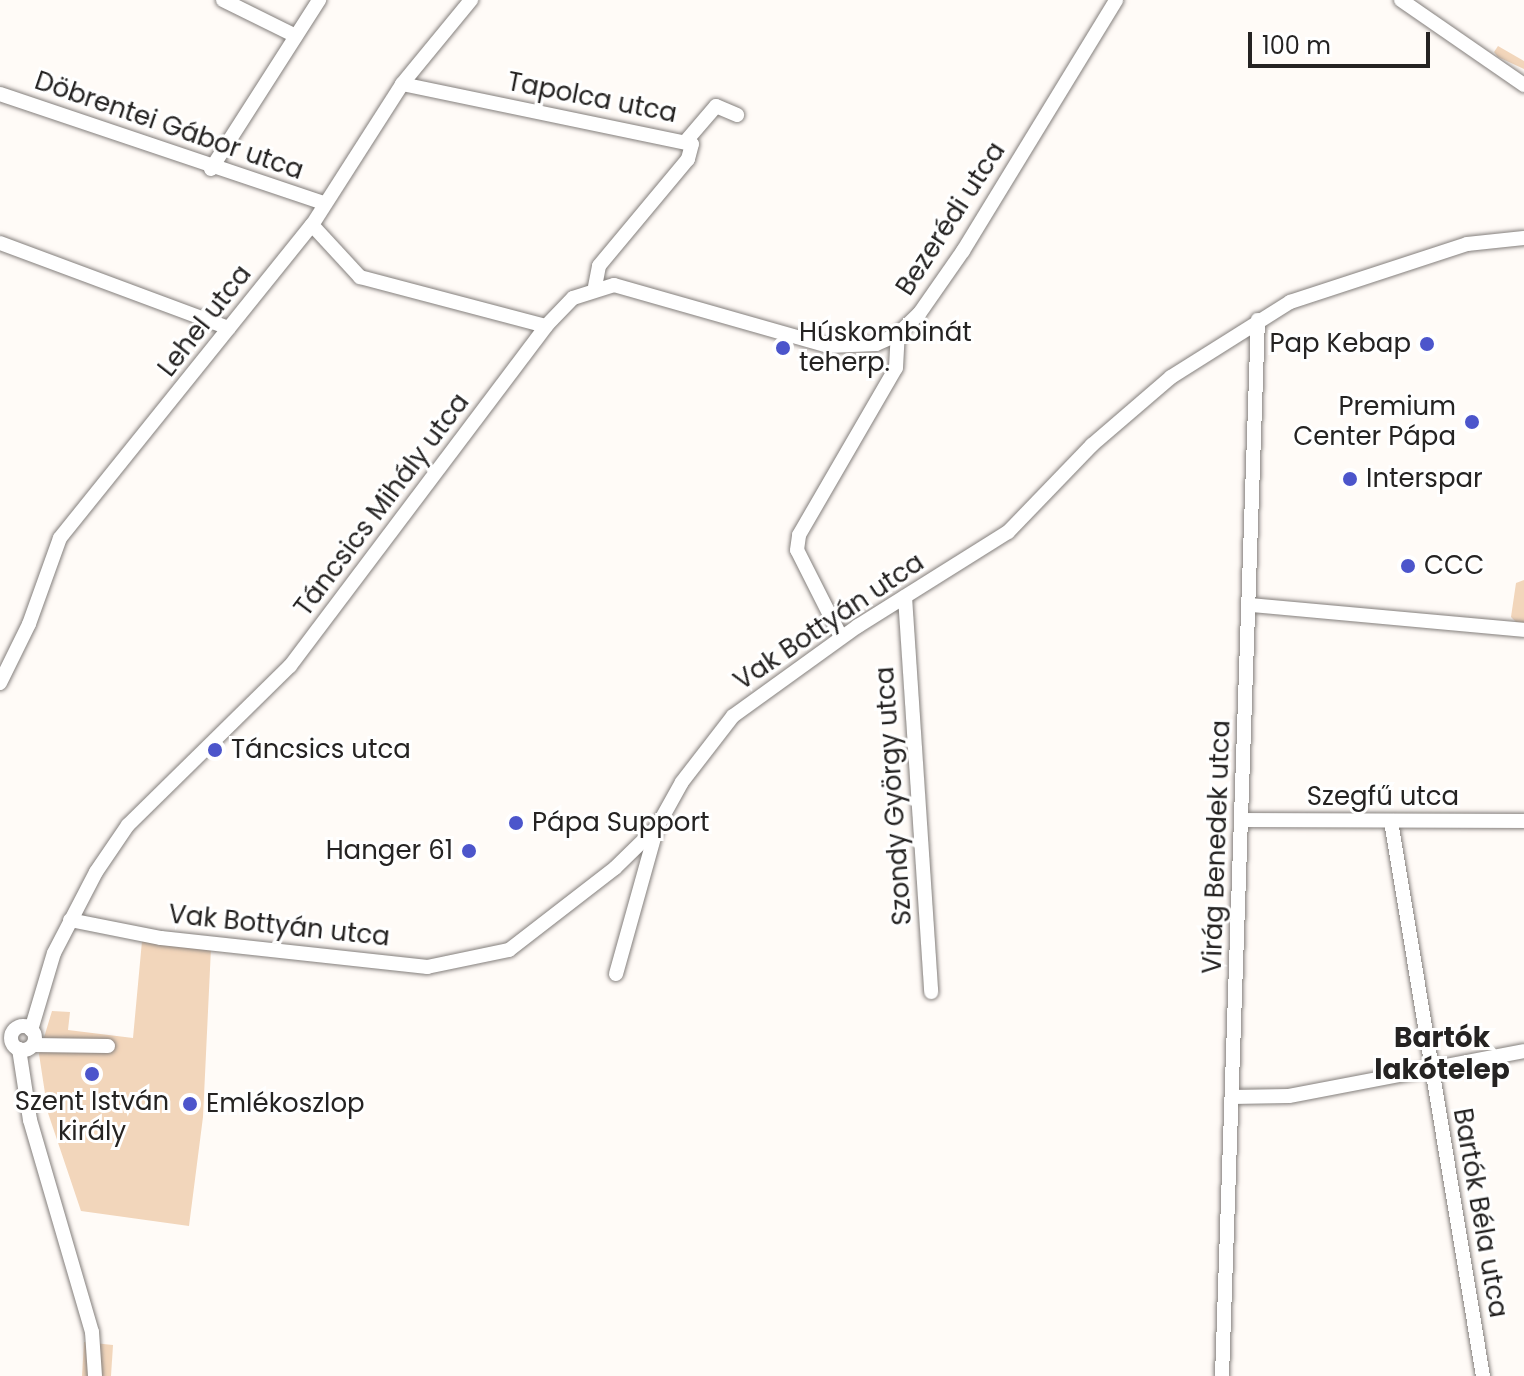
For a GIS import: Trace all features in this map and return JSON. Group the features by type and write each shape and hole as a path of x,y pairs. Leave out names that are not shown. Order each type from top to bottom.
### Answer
{"street":[{"path":"223,0 296,36"},
{"path":"211,169 319,0"},
{"name":"Lehel utca","path":"0,683 29,624 60,538 312,225 323,203 402,84 471,0"},
{"name":"Bezerédi utca","path":"841,637 797,550 799,535 896,368 898,334 919,314 963,251 1116,0"},
{"path":"1401,0 1524,85"},
{"name":"Tapolca utca","path":"402,84 686,141 693,151 599,266 595,287"},
{"name":"Döbrentei Gábor utca","path":"0,94 211,169 323,203"},
{"path":"686,141 716,106 737,115"},
{"path":"312,225 360,277 546,326"},
{"name":"Vak Bottyán utca","path":"70,920 161,938 427,967 509,950 615,868 657,827 682,782 733,716 841,637 1008,532 1126,414 1171,377 1290,302 1467,244 1524,238"},
{"path":"0,243 229,328"},
{"path":"595,287 614,285 828,346 876,344 898,334"},
{"name":"Táncsics Mihály utca","path":"22,1041 70,920 128,825 290,666 546,326 573,298 595,287"},
{"name":"Virág Benedek utca","path":"1222,1376 1251,605 1258,320"},
{"name":"Szondy György utca","path":"905,597 931,992"},
{"path":"1251,605 1524,630"},
{"name":"Szegfű utca","path":"1242,820 1524,821"},
{"name":"Bartók Béla utca","path":"1391,821 1483,1376"},
{"path":"616,974 657,827"},
{"path":"95,1376 92,1332 30,1120 22,1041 108,1046"},
{"path":"1232,1097 1289,1096 1524,1051"}],"shaded area":[{"path":"1498,46 1524,61 1524,69 1498,57 1494,52"},
{"path":"1524,580 1524,623 1516,622 1511,617 1516,583"},
{"path":"142,941 211,948 203,1117 189,1226 81,1211 48,1113 39,1054 52,1011 70,1012 68,1030 133,1038"},
{"path":"84,1342 113,1345 111,1376 82,1376"}],"place":[{"name":"Pap Kebap","path":"1427,344"},
{"name":"Húskombinát teherp.","path":"783,348"},
{"name":"Premium Center Pápa","path":"1472,422"},
{"name":"Interspar","path":"1350,479"},
{"name":"CCC","path":"1408,566"},
{"name":"Táncsics utca","path":"215,750"},
{"name":"Pápa Support","path":"516,823"},
{"name":"Hanger 61","path":"469,851"},
{"name":"Szent István király","path":"92,1074"},
{"name":"Emlékoszlop","path":"190,1104"}],"district":[{"name":"Bartók lakótelep","path":"1442,1054"}]}
